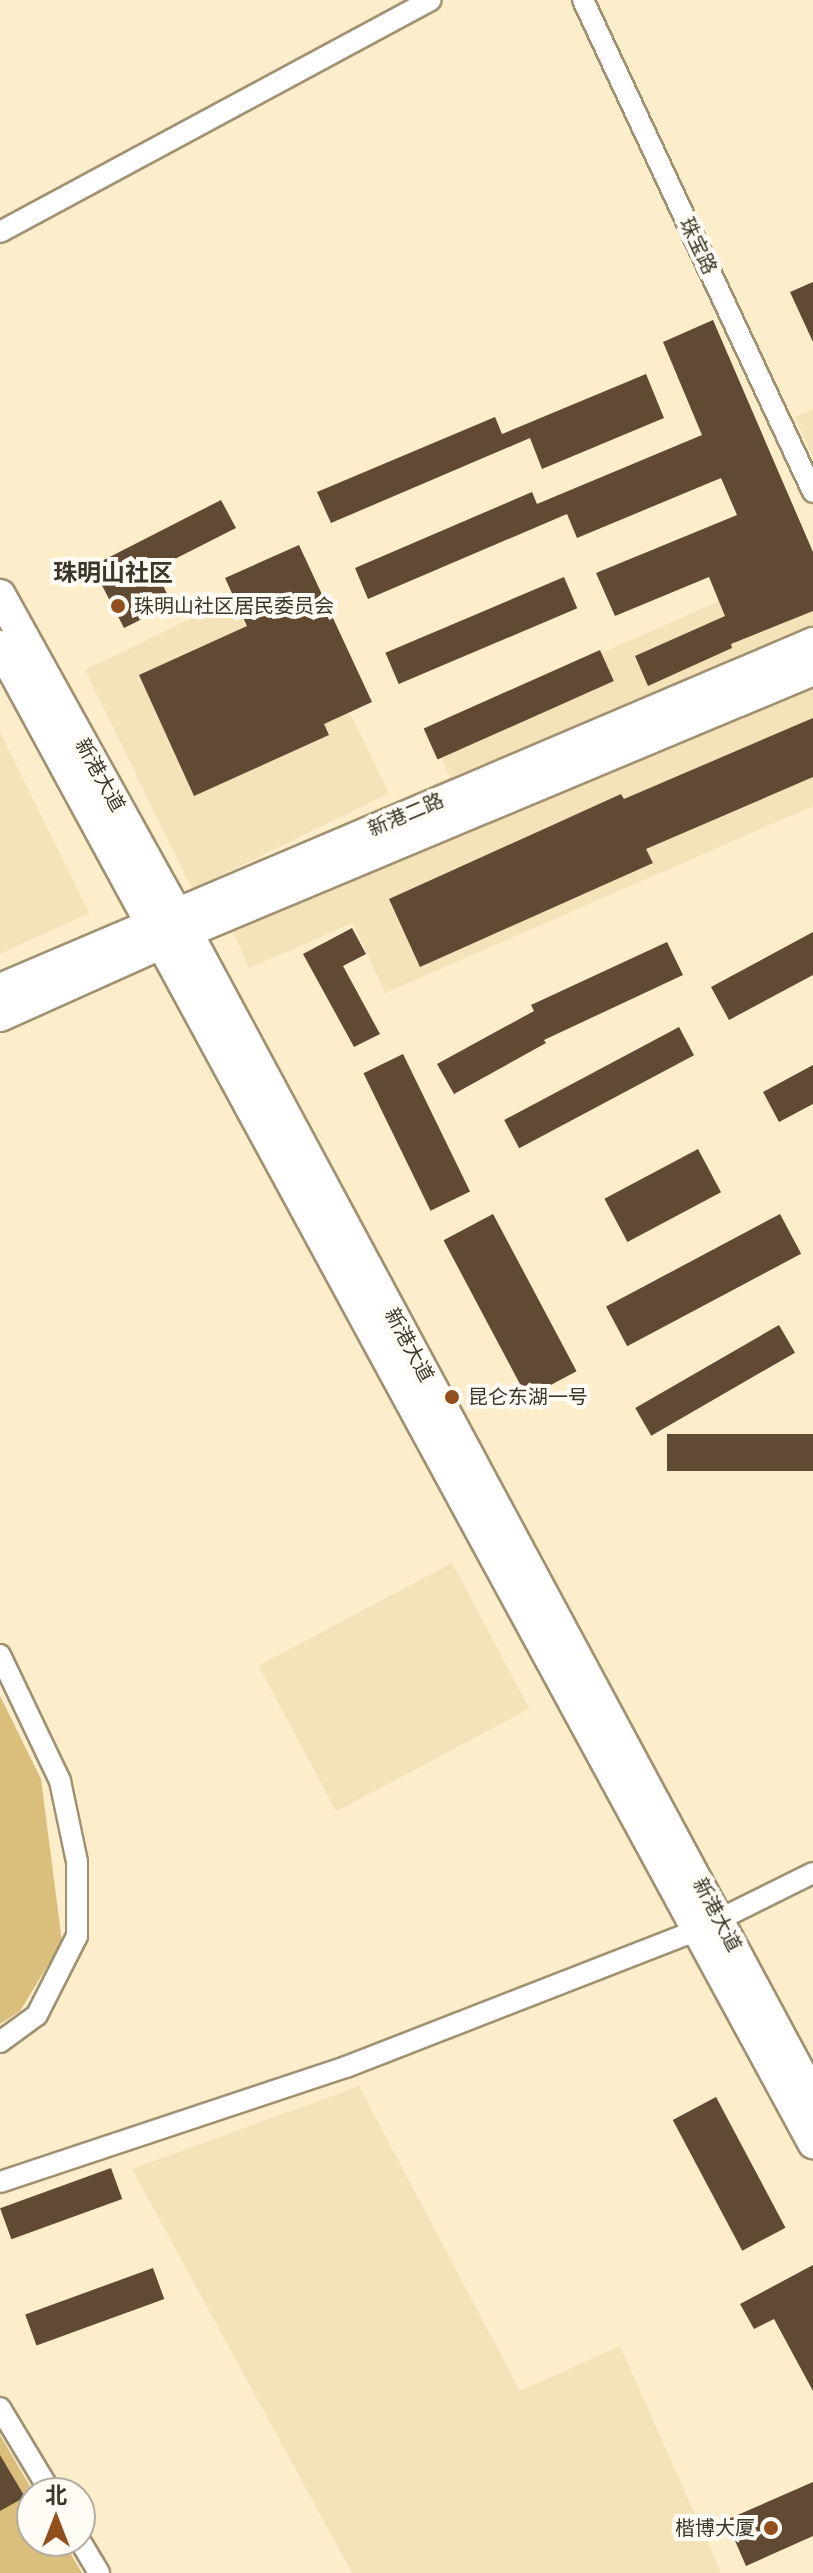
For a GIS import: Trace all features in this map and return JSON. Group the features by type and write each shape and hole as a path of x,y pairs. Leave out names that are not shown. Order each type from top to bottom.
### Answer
{"main road":[{"name":"新港大道","path":"0,595 169,928 709,1925 813,2097"},
{"name":"新港二路","path":"0,1016 169,928 813,643"},
{"name":"新港大道","path":"0,646 169,928"},
{"name":"新港二路","path":"0,989 169,928 813,670"},
{"name":"新港大道","path":"709,1925 813,2143"}],"street":[{"path":"0,232 430,0"},
{"name":"珠宝路","path":"583,0 813,492"},
{"path":"0,1655 60,1781 77,1877 77,1936 37,2015 0,2042"},
{"path":"0,2182 346,2067 709,1925 813,1873"},
{"path":"0,2408 41,2477"}],"shaded area":[{"path":"813,409 813,457 795,417"},
{"path":"813,560 813,806 385,993 353,923 249,968 211,882 450,777 429,729"},
{"path":"282,574 389,793 192,889 85,670"},
{"path":"0,732 89,913 0,954"},
{"path":"452,1563 529,1709 336,1812 259,1666"},
{"path":"0,1696 41,1779 62,1942 20,2011 0,2024"},
{"path":"359,2086 520,2391 620,2346 721,2573 352,2573 132,2169"},
{"path":"0,2435 25,2477 16,2477 16,2557 72,2557 82,2573 0,2573"}],"building":[{"path":"813,282 813,342 790,292"},
{"path":"713,320 813,552 813,611 731,644 732,648 648,686 635,656 725,616 709,577 615,616 596,573 737,515 721,478 577,538 567,514 368,599 355,568 532,492 537,504 702,435 663,342"},
{"path":"646,374 664,418 542,469 530,438 331,523 317,492 495,417 502,434"},
{"path":"221,500 236,528 155,569 172,604 124,628 92,566"},
{"path":"299,545 372,702 324,724 329,735 194,796 139,675 247,626 225,578"},
{"path":"564,577 577,608 399,684 385,653"},
{"path":"600,650 614,681 438,760 424,729"},
{"path":"813,718 813,777 646,849 653,863 420,967 389,899 621,794 624,799"},
{"path":"352,928 366,954 343,966 380,1034 354,1047 303,954"},
{"path":"813,932 813,975 729,1020 711,987"},
{"path":"667,942 683,975 544,1040 546,1043 454,1094 437,1064 534,1011 531,1005"},
{"path":"679,1027 694,1055 519,1148 504,1120"},
{"path":"403,1054 470,1192 431,1211 363,1073"},
{"path":"813,1065 813,1104 779,1122 763,1092"},
{"path":"698,1149 721,1192 627,1242 604,1199"},
{"path":"493,1214 577,1371 527,1397 444,1240"},
{"path":"780,1214 801,1254 627,1346 606,1306"},
{"path":"779,1325 795,1353 651,1436 635,1408"},
{"path":"667,1434 813,1434 813,1471 667,1471"},
{"path":"716,2097 785,2228 742,2251 673,2120"},
{"path":"111,2168 122,2199 11,2239 0,2208"},
{"path":"813,2265 813,2391 774,2319 754,2329 740,2304"},
{"path":"153,2268 164,2299 36,2346 25,2315"},
{"path":"0,2455 16,2482 16,2502 0,2511"},
{"name":"楷博大厦","path":"813,2482 813,2536 746,2566 726,2520"}],"place":[{"name":"珠明山社区居民委员会","path":"118,606"},
{"name":"昆仑东湖一号","path":"452,1397"},
{"name":"楷博大厦","path":"771,2528"}],"district":[{"name":"珠明山社区","path":"113,573"}]}
